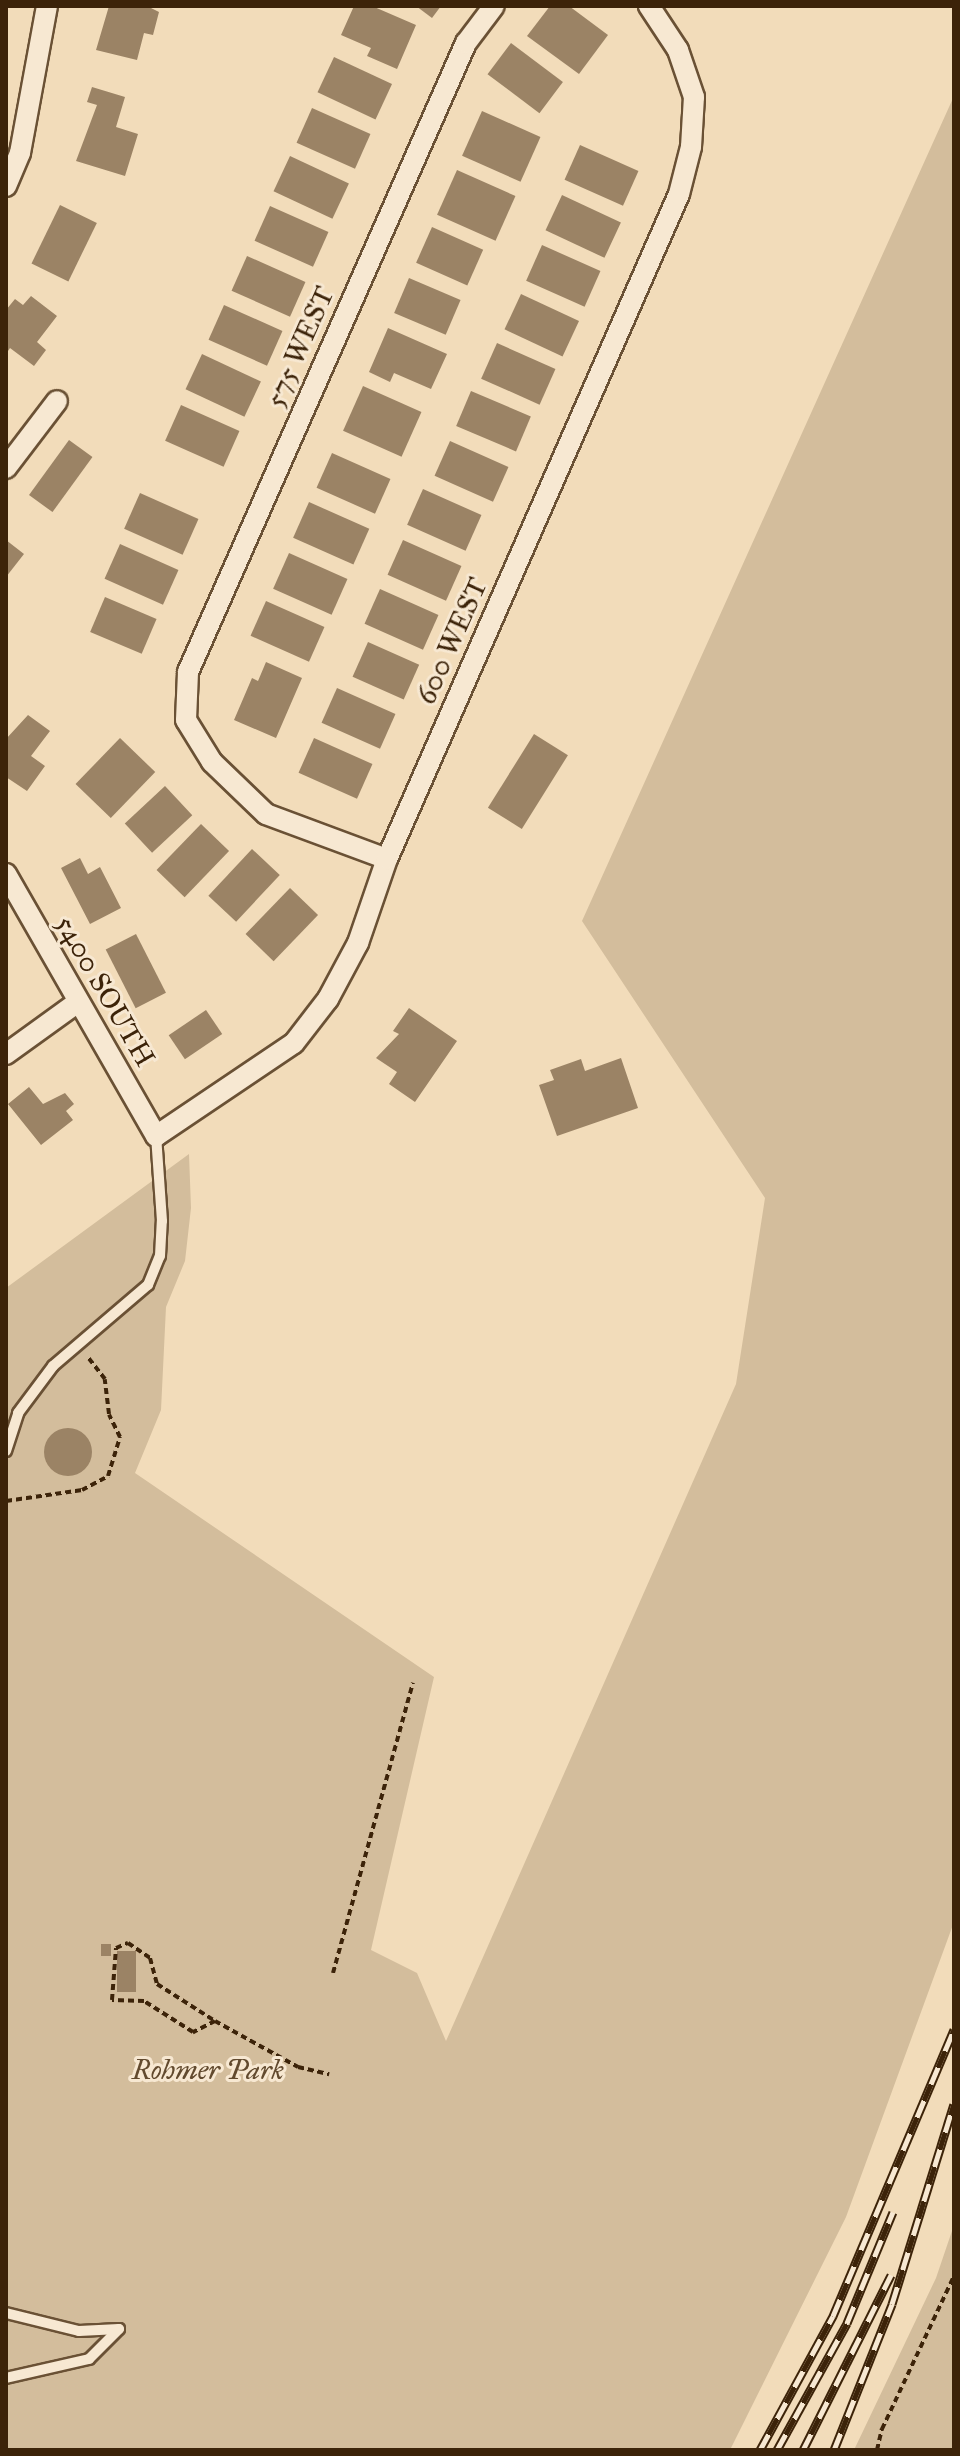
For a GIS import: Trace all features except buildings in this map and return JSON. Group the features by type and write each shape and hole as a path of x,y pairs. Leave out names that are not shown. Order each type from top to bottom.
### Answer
{"street":[{"path":"6,186 20,153 47,6"},
{"name":"575 WEST","path":"387,859 266,814 212,762 186,720 188,672 466,43 494,6"},
{"name":"600 WEST","path":"156,1136 294,1043 328,999 358,943 387,859 679,194 691,147 694,97 678,50 649,6"},
{"path":"6,468 57,401"},
{"name":"5400 SOUTH","path":"6,874 156,1136"},
{"path":"6,1054 78,1002"}],"lane":[{"path":"6,1451 18,1413 31,1393 78,1345 130,1304 148,1285 160,1256 156,1136"},
{"path":"6,2313 79,2331 119,2329 89,2359 6,2378"}],"path":[{"path":"6,1501 82,1490 108,1476 120,1437 109,1414 105,1379 78,1345"},
{"path":"333,1973 413,1683"},
{"path":"215,2021 193,2032 144,2001 112,2000 116,1948 128,1943 150,1958 157,1984 215,2021 298,2067 329,2074"},
{"path":"877,2450 954,2276"}],"green space":[{"name":"Rohmer Park","path":"954,96 954,1922 846,2217 730,2450 6,2450 6,1288 189,1154 191,1208 185,1261 166,1307 161,1410 135,1473 434,1677 371,1950 417,1973 446,2041 736,1384 765,1198 582,921"},
{"path":"954,2225 954,2450 854,2450 936,2278"}],"railway":[{"path":"760,2450 833,2316 954,2030"},
{"path":"834,2450 892,2304 954,2104"},
{"path":"777,2450 847,2323 893,2212"},
{"path":"803,2450 891,2275"}]}
